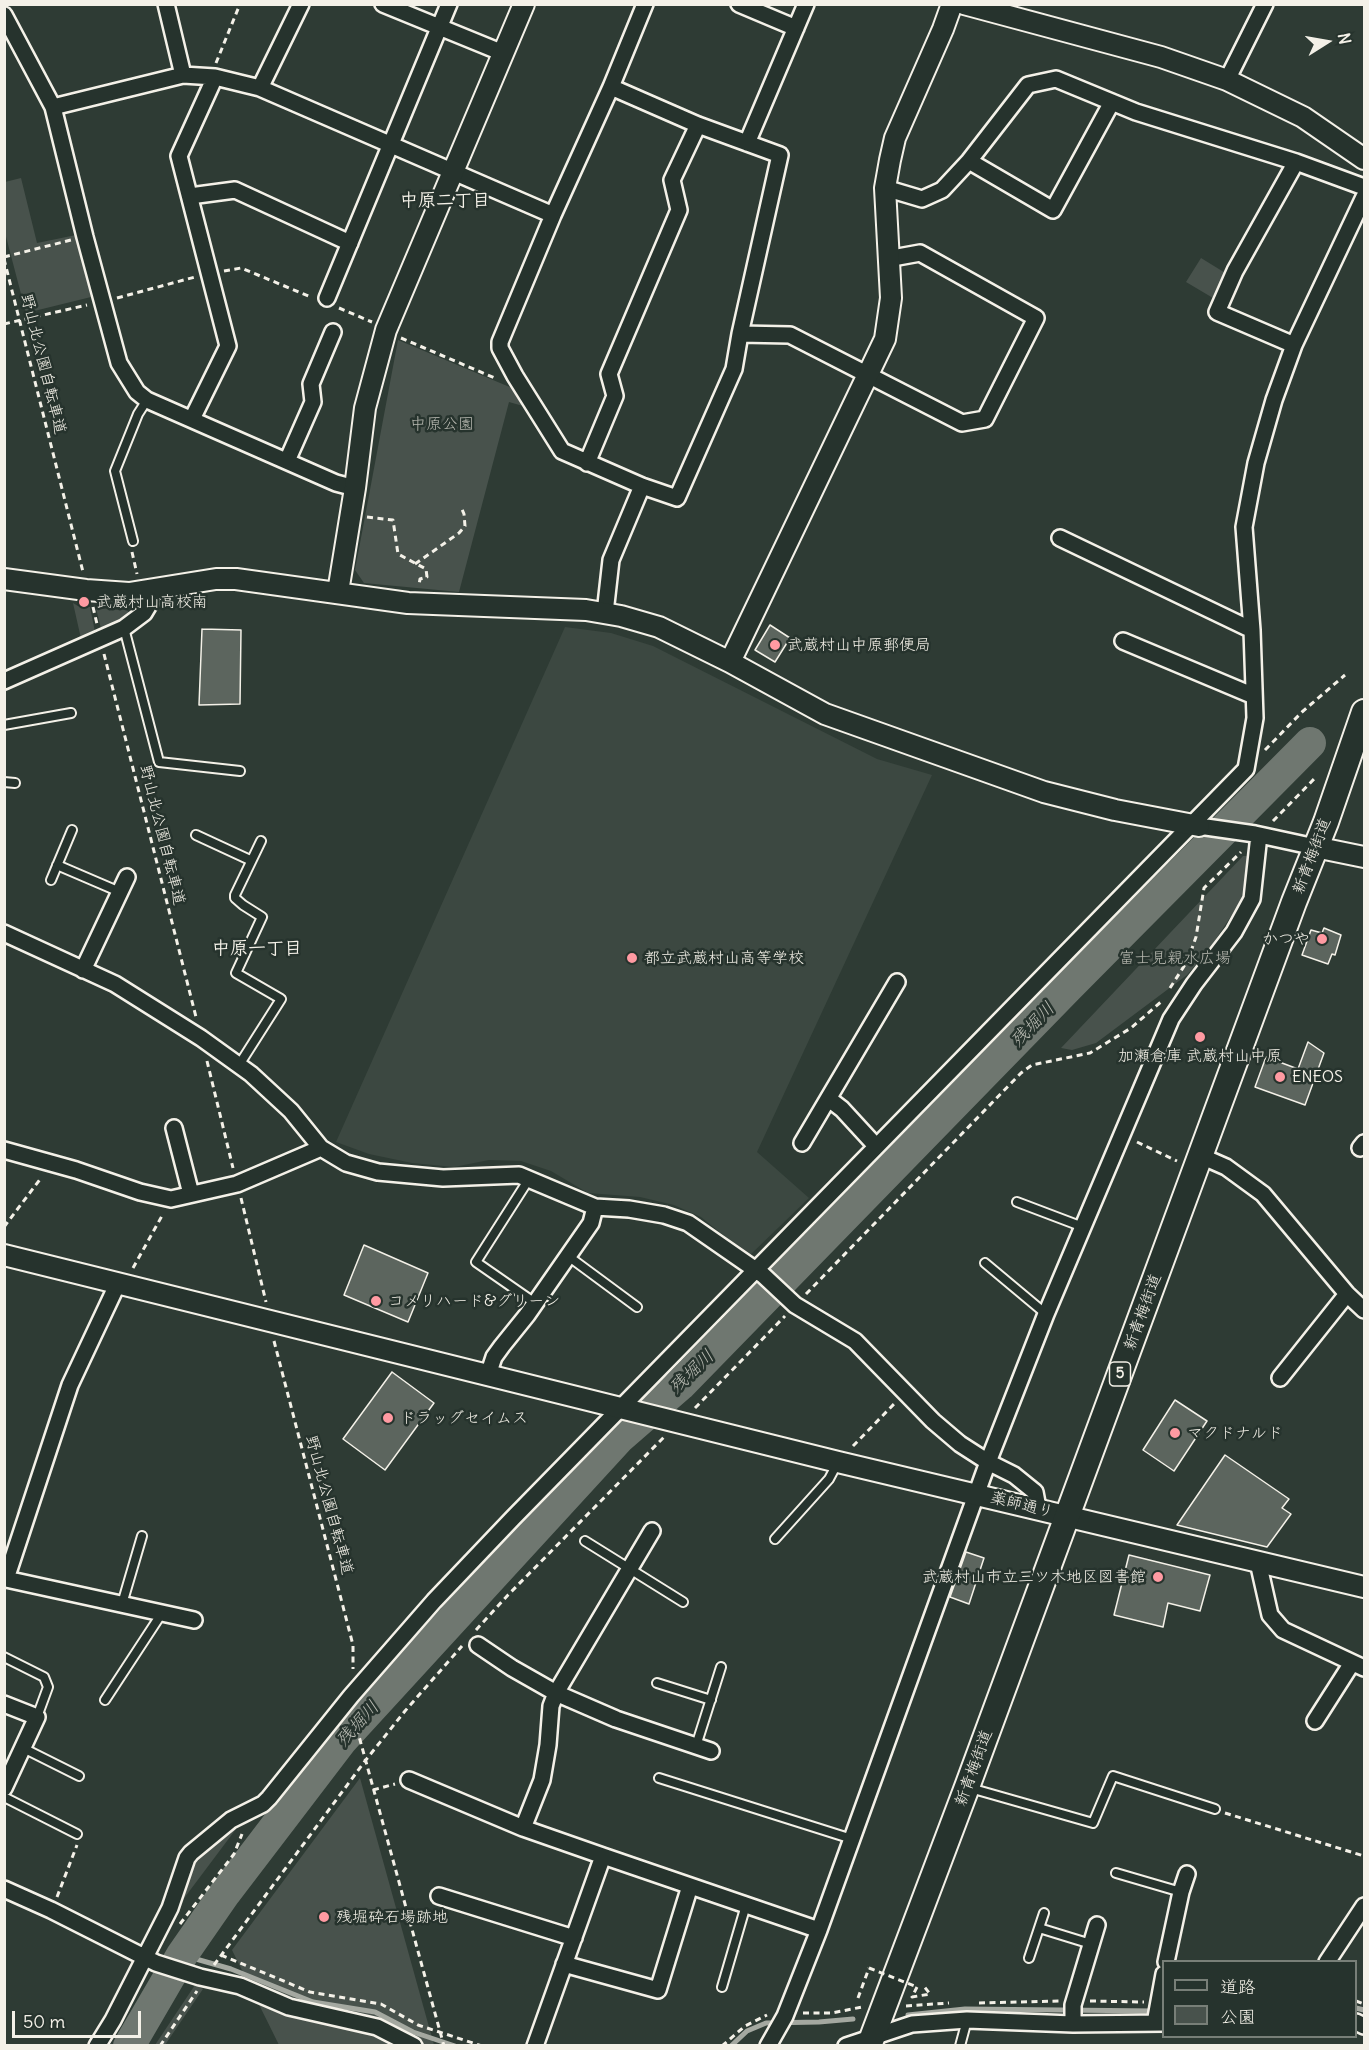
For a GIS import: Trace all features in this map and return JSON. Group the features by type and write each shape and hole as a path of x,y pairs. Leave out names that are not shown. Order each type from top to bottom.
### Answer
{"main road":[{"name":"新青梅街道","path":"871,2040 1068,1517 1365,712"}],"street":[{"path":"166,4 183,75"},
{"path":"260,88 301,4"},
{"path":"383,4 503,53"},
{"path":"325,301 449,4"},
{"path":"338,592 365,408 386,330 524,4"},
{"path":"611,87 698,125 780,155 740,334 735,369 677,498 642,486 562,451 500,348 500,342 553,215 611,87 645,4"},
{"path":"739,4 796,28"},
{"path":"747,143 806,4"},
{"path":"730,662 885,339 891,298 887,259 885,188 895,138 944,29 952,4"},
{"path":"964,4 1161,57 1244,86 1303,117 1365,159"},
{"path":"1227,80 1265,4"},
{"path":"4,15 53,107 119,363 137,392 147,400 336,483 355,488"},
{"path":"192,419 228,346 179,156 214,72"},
{"path":"53,107 183,75 214,72 260,88 553,215"},
{"path":"885,188 922,199 942,190 969,160 1028,85 1056,79 1136,112 1296,162 1365,187"},
{"path":"969,160 1053,210 1112,102"},
{"path":"587,463 615,396 609,374 679,210 672,180 698,125"},
{"path":"1294,345 1217,312 1235,271 1296,162"},
{"path":"190,196 235,190 350,243"},
{"path":"97,2046 150,1960 187,1858 231,1820 263,1804 269,1798 351,1696 434,1601 759,1273 876,1146 1196,825 1246,769 1255,718 1252,630 1244,527 1256,463 1274,400 1294,345 1365,197"},
{"path":"740,334 790,335 962,423 985,419 1036,318 920,253 887,259"},
{"path":"287,461 313,402 310,384 333,332"},
{"path":"605,613 611,560 642,486"},
{"path":"1060,538 1252,630"},
{"path":"4,579 106,592 145,586 236,579 417,604 586,610 621,616 659,627 730,662 825,714 1033,788 1115,810 1196,825 1261,831 1315,847 1365,857"},
{"path":"4,681 124,628 144,613 150,603 145,586"},
{"path":"1123,641 1254,696"},
{"path":"768,2046 778,2030 819,1930 976,1493 1046,1314 1172,1019 1194,984 1234,932 1252,899 1261,831"},
{"path":"83,970 127,877"},
{"path":"4,933 115,984 171,1018 251,1074 291,1111 321,1148 346,1162 378,1172 457,1178 511,1175 529,1179 595,1207 629,1209 664,1215 688,1223 759,1273 793,1304 855,1341 933,1421 960,1444 1014,1475 1035,1492 1038,1508"},
{"path":"802,1143 897,982"},
{"path":"829,1099 842,1109 876,1146"},
{"path":"174,1128 191,1194"},
{"path":"4,1150 140,1192 171,1199 237,1184 321,1148"},
{"path":"1198,1163 1226,1167 1263,1194 1347,1294 1365,1310"},
{"path":"488,1375 494,1357 591,1223 595,1207"},
{"name":"薬師通り","path":"4,1256 678,1422 843,1456 1068,1517 1365,1587"},
{"path":"123,1284 70,1384 5,1580 194,1620"},
{"path":"1280,1378 1347,1294"},
{"path":"523,1828 542,1780 551,1706 556,1693 652,1531"},
{"path":"1258,1562 1270,1615 1283,1630 1358,1665 1315,1721"},
{"path":"472,1640 512,1668 556,1693 616,1719 711,1751"},
{"path":"4,1704 37,1717 4,1788"},
{"path":"409,1780 523,1828 819,1930"},
{"path":"535,2046 603,1856"},
{"path":"1166,1960 1187,1874"},
{"path":"564,1964 658,1990 690,1886"},
{"path":"4,1889 199,1982 240,1986 289,2007 377,2027 414,2046"},
{"path":"439,1896 573,1938"},
{"path":"1328,1960 1365,1906"},
{"path":"1073,2024 1074,2003 1097,1925"},
{"path":"846,2046 871,2040 912,2025 967,2020 1073,2024 1159,2023 1157,2004 1162,1983"}],"lane":[{"path":"133,541 115,471 138,414 147,400"},
{"path":"124,628 159,762 240,771"},
{"path":"4,725 71,713"},
{"path":"4,782 15,783"},
{"path":"51,880 72,830"},
{"path":"196,835 250,860"},
{"path":"239,1065 281,999 236,973 262,917 243,905 235,895 261,841"},
{"path":"57,865 120,892"},
{"path":"529,1179 476,1262 535,1303"},
{"path":"1017,1202 1083,1227"},
{"path":"568,1256 637,1307"},
{"path":"985,1263 1046,1314"},
{"path":"775,1539 829,1479 843,1456"},
{"path":"122,1604 142,1536"},
{"path":"585,1541 683,1602"},
{"path":"105,1700 162,1613"},
{"path":"4,1657 44,1677 48,1687 37,1717"},
{"path":"696,1746 721,1667"},
{"path":"657,1683 711,1700"},
{"path":"22,1748 79,1776"},
{"path":"967,1787 1093,1823 1113,1776 1215,1809"},
{"path":"659,1778 852,1839"},
{"path":"4,1797 77,1834"},
{"path":"1116,1873 1181,1892"},
{"path":"722,1987 747,1905"},
{"path":"1029,1958 1044,1913"},
{"path":"1039,1928 1091,1944"},
{"path":"960,2046 967,2020"}],"path":[{"path":"214,72 240,4"},
{"path":"4,258 85,237"},
{"name":"野山北公園自転車道","path":"4,258 84,575"},
{"path":"4,324 102,302 210,273 241,268 376,324"},
{"path":"396,335 504,382"},
{"path":"415,564 459,533 465,526 461,507"},
{"path":"362,516 393,520 398,554 426,569 427,577 420,579 418,590"},
{"path":"133,541 130,546 145,586"},
{"path":"93,606 99,633"},
{"name":"野山北公園自転車道","path":"102,647 197,1023"},
{"path":"1246,769 1302,712 1345,675"},
{"path":"1261,831 1317,776"},
{"path":"218,1959 365,1761 405,1711 472,1640 507,1595 662,1440 793,1304 1021,1073 1032,1065 1090,1053 1131,1028 1162,1001 1196,937 1204,888 1242,851"},
{"path":"205,1054 235,1176"},
{"path":"1122,1134 1198,1163"},
{"path":"4,1227 51,1163"},
{"path":"239,1191 268,1307"},
{"path":"123,1284 133,1270 171,1199"},
{"name":"野山北公園自転車道","path":"272,1334 353,1645 353,1675"},
{"path":"843,1456 906,1392"},
{"path":"353,1715 444,2046"},
{"path":"373,1790 392,1785"},
{"path":"1215,1809 1365,1856"},
{"path":"189,1916 234,1854 243,1831"},
{"path":"51,1910 78,1842 77,1834"},
{"path":"221,1955 310,1992 381,2004 418,2025 482,2046"},
{"path":"858,1998 869,1968 917,1987 912,1997 930,1994 922,1985"},
{"path":"160,2046 199,1982"},
{"path":"906,2006 956,2003"},
{"path":"968,2003 1157,2004"},
{"path":"722,2046 745,2026 767,2016 785,2013 832,2013 864,2007"}],"shaded area":[{"name":"都立武蔵村山高等学校","path":"565,627 611,633 653,646 877,759 932,775 757,1152 809,1198 749,1256 701,1217 674,1205 640,1197 588,1193 551,1171 521,1161 489,1160 454,1167 412,1163 369,1154 336,1142"}],"green space":[{"path":"21,178 37,243 76,235 91,297 26,313 4,229 5,182"},
{"path":"1201,258 1227,274 1213,298 1186,282"},
{"name":"中原公園","path":"398,340 512,388 523,406 509,402 459,592 364,583 355,570"},
{"path":"73,603 90,607 96,637 82,643"},
{"path":"96,608 127,610 133,618 102,633"},
{"name":"富士見親水広場","path":"1243,856 1248,856 1241,901 1210,948 1187,975 1096,1043 1072,1050 1061,1048"},
{"path":"360,1778 434,2045 279,2045 232,1950"},
{"path":"235,1826 236,1829 176,1909 190,1864 199,1854"},
{"path":"195,1985 203,1989 165,2045 155,2045"}],"building":[{"path":"770,625 790,638 775,662 755,650"},
{"path":"202,629 241,630 240,704 199,705"},
{"path":"1324,928 1341,935 1335,955 1332,954 1328,964 1302,955 1311,930 1322,933"},
{"path":"1308,1042 1324,1053 1305,1105 1255,1087 1266,1057 1298,1069"},
{"path":"364,1245 428,1273 408,1322 344,1295"},
{"path":"392,1372 434,1403 385,1470 343,1439"},
{"path":"1175,1400 1207,1421 1174,1471 1143,1450"},
{"path":"1225,1455 1289,1499 1282,1508 1291,1514 1267,1547 1177,1525"},
{"path":"966,1552 984,1558 969,1604 950,1597"},
{"path":"1129,1555 1210,1575 1200,1611 1168,1603 1163,1627 1114,1615"}],"waterway":[{"name":"残堀川","path":"129,2046 182,1955 225,1893 341,1741 619,1438 680,1385 1067,988 1310,743"},
{"path":"182,1955 231,1969 313,2002 375,2012 413,2032 455,2046"},
{"path":"1357,2008 1364,2010"},
{"path":"908,2015 965,2009 1156,2011"},
{"path":"731,2046 747,2031 766,2023 853,2019"}],"place":[{"name":"武蔵村山高校南","path":"84,602"},
{"name":"武蔵村山中原郵便局","path":"775,645"},
{"name":"かつや","path":"1322,939"},
{"name":"都立武蔵村山高等学校","path":"632,958"},
{"name":"加瀬倉庫 武蔵村山中原","path":"1200,1037"},
{"name":"ENEOS","path":"1280,1077"},
{"name":"コメリハード&グリーン","path":"376,1301"},
{"name":"ドラッグセイムス","path":"388,1418"},
{"name":"マクドナルド","path":"1175,1433"},
{"name":"武蔵村山市立三ツ木地区図書館","path":"1158,1577"},
{"name":"残堀砕石場跡地","path":"324,1917"}],"district":[{"name":"中原二丁目","path":"445,201"},
{"name":"中原一丁目","path":"257,949"}]}
